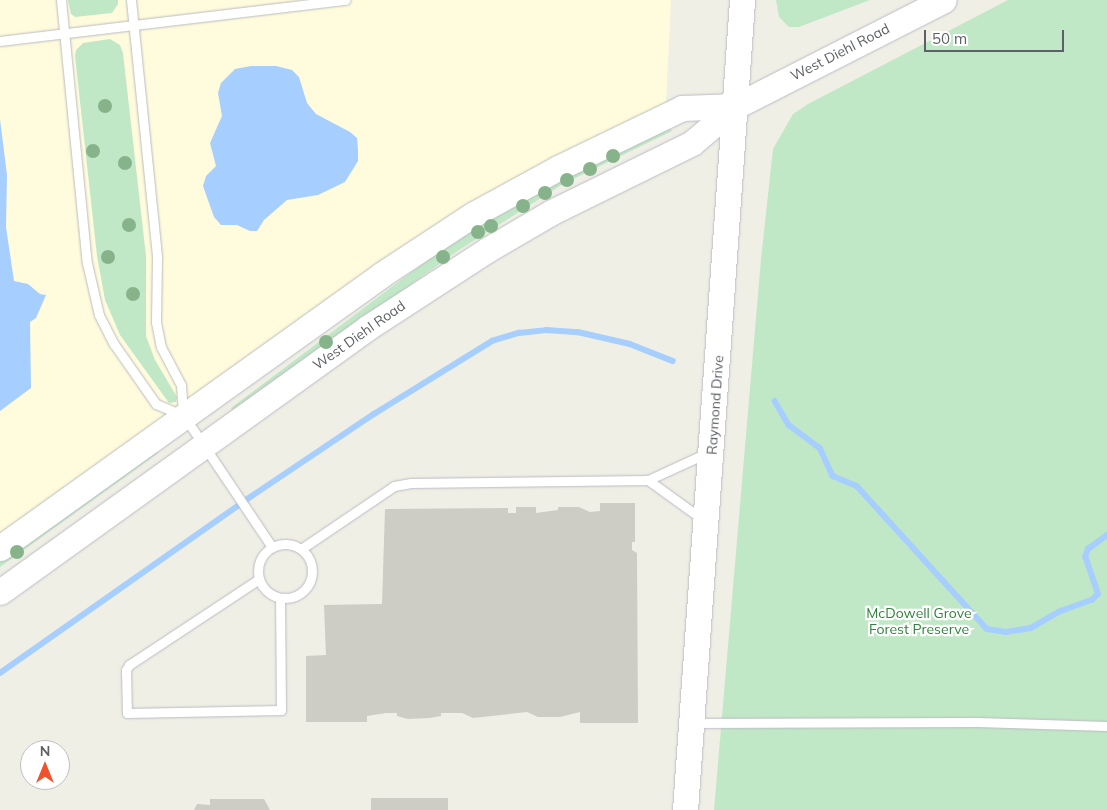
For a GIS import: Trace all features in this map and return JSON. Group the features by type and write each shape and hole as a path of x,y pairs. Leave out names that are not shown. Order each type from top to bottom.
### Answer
{"street":[{"name":"Raymond Drive","path":"685,810 712,451 742,0"},
{"name":"West Diehl Road","path":"0,592 367,328 454,271 552,212 692,143 736,106 944,0"},
{"name":"West Diehl Road","path":"0,548 381,275 474,214 558,168 682,108 736,106"}],"lane":[{"path":"61,0 87,263 94,299 114,344 156,404 184,416"},
{"path":"131,0 157,258 156,322 161,347 181,385 184,416 272,547"},
{"path":"0,41 346,0"},
{"path":"301,549 394,486 411,483 648,480 712,451"},
{"path":"648,480 706,522"},
{"path":"281,544 301,549 312,567 307,586 290,598 280,598 267,592 259,579 259,561 272,547 281,544"},
{"path":"259,579 130,665 126,670 127,713 281,710 280,598"},
{"path":"692,723 977,722 1107,726"}],"shaded area":[{"path":"0,0 671,0 666,102 0,538"}],"green space":[{"path":"68,0 118,0 118,4 112,13 75,17 71,14"},
{"path":"776,0 870,0 799,27 789,27 779,17"},
{"name":"McDowell Grove Forest Preserve","path":"1008,0 1107,0 1107,810 714,810 761,259 773,149 793,114 808,104"},
{"path":"110,39 120,45 123,53 146,256 146,336 155,360 177,397 176,402 169,403 120,335 105,300 97,256 75,56 76,50 83,43"},
{"path":"669,127 672,131 563,184 459,250 233,411 231,408 454,240 528,197"},
{"path":"157,448 158,453 0,567 0,560"}],"water":[{"path":"251,66 276,66 292,70 299,77 307,103 316,114 350,132 357,138 358,150 358,161 345,182 318,195 287,200 264,220 257,231 250,231 237,225 221,225 214,217 203,186 206,176 216,166 210,143 222,116 218,93 221,83 235,69"},
{"path":"0,119 7,175 6,227 14,281 28,284 40,294 46,295 36,318 30,322 31,388 0,411"}],"building":[{"path":"600,503 635,503 635,542 632,542 632,550 637,553 638,723 580,723 580,712 560,717 538,717 527,712 473,718 462,713 441,713 441,716 430,718 408,719 397,716 397,713 386,713 367,716 367,722 306,722 306,656 326,655 324,605 382,604 385,509 508,508 508,513 516,513 516,507 536,507 536,513 558,510 558,507 579,507 590,512 600,511"},
{"path":"371,798 448,798 448,810 371,810"},
{"path":"210,799 264,799 270,810 194,810 197,804 210,805"}],"waterway":[{"path":"0,673 243,502 374,414 492,341 519,333 546,330 578,332 630,344 673,361"},
{"path":"775,401 789,425 820,448 833,476 857,486 987,629 1006,632 1031,628 1061,611 1092,600 1098,594 1085,557 1088,549 1107,535"}]}
